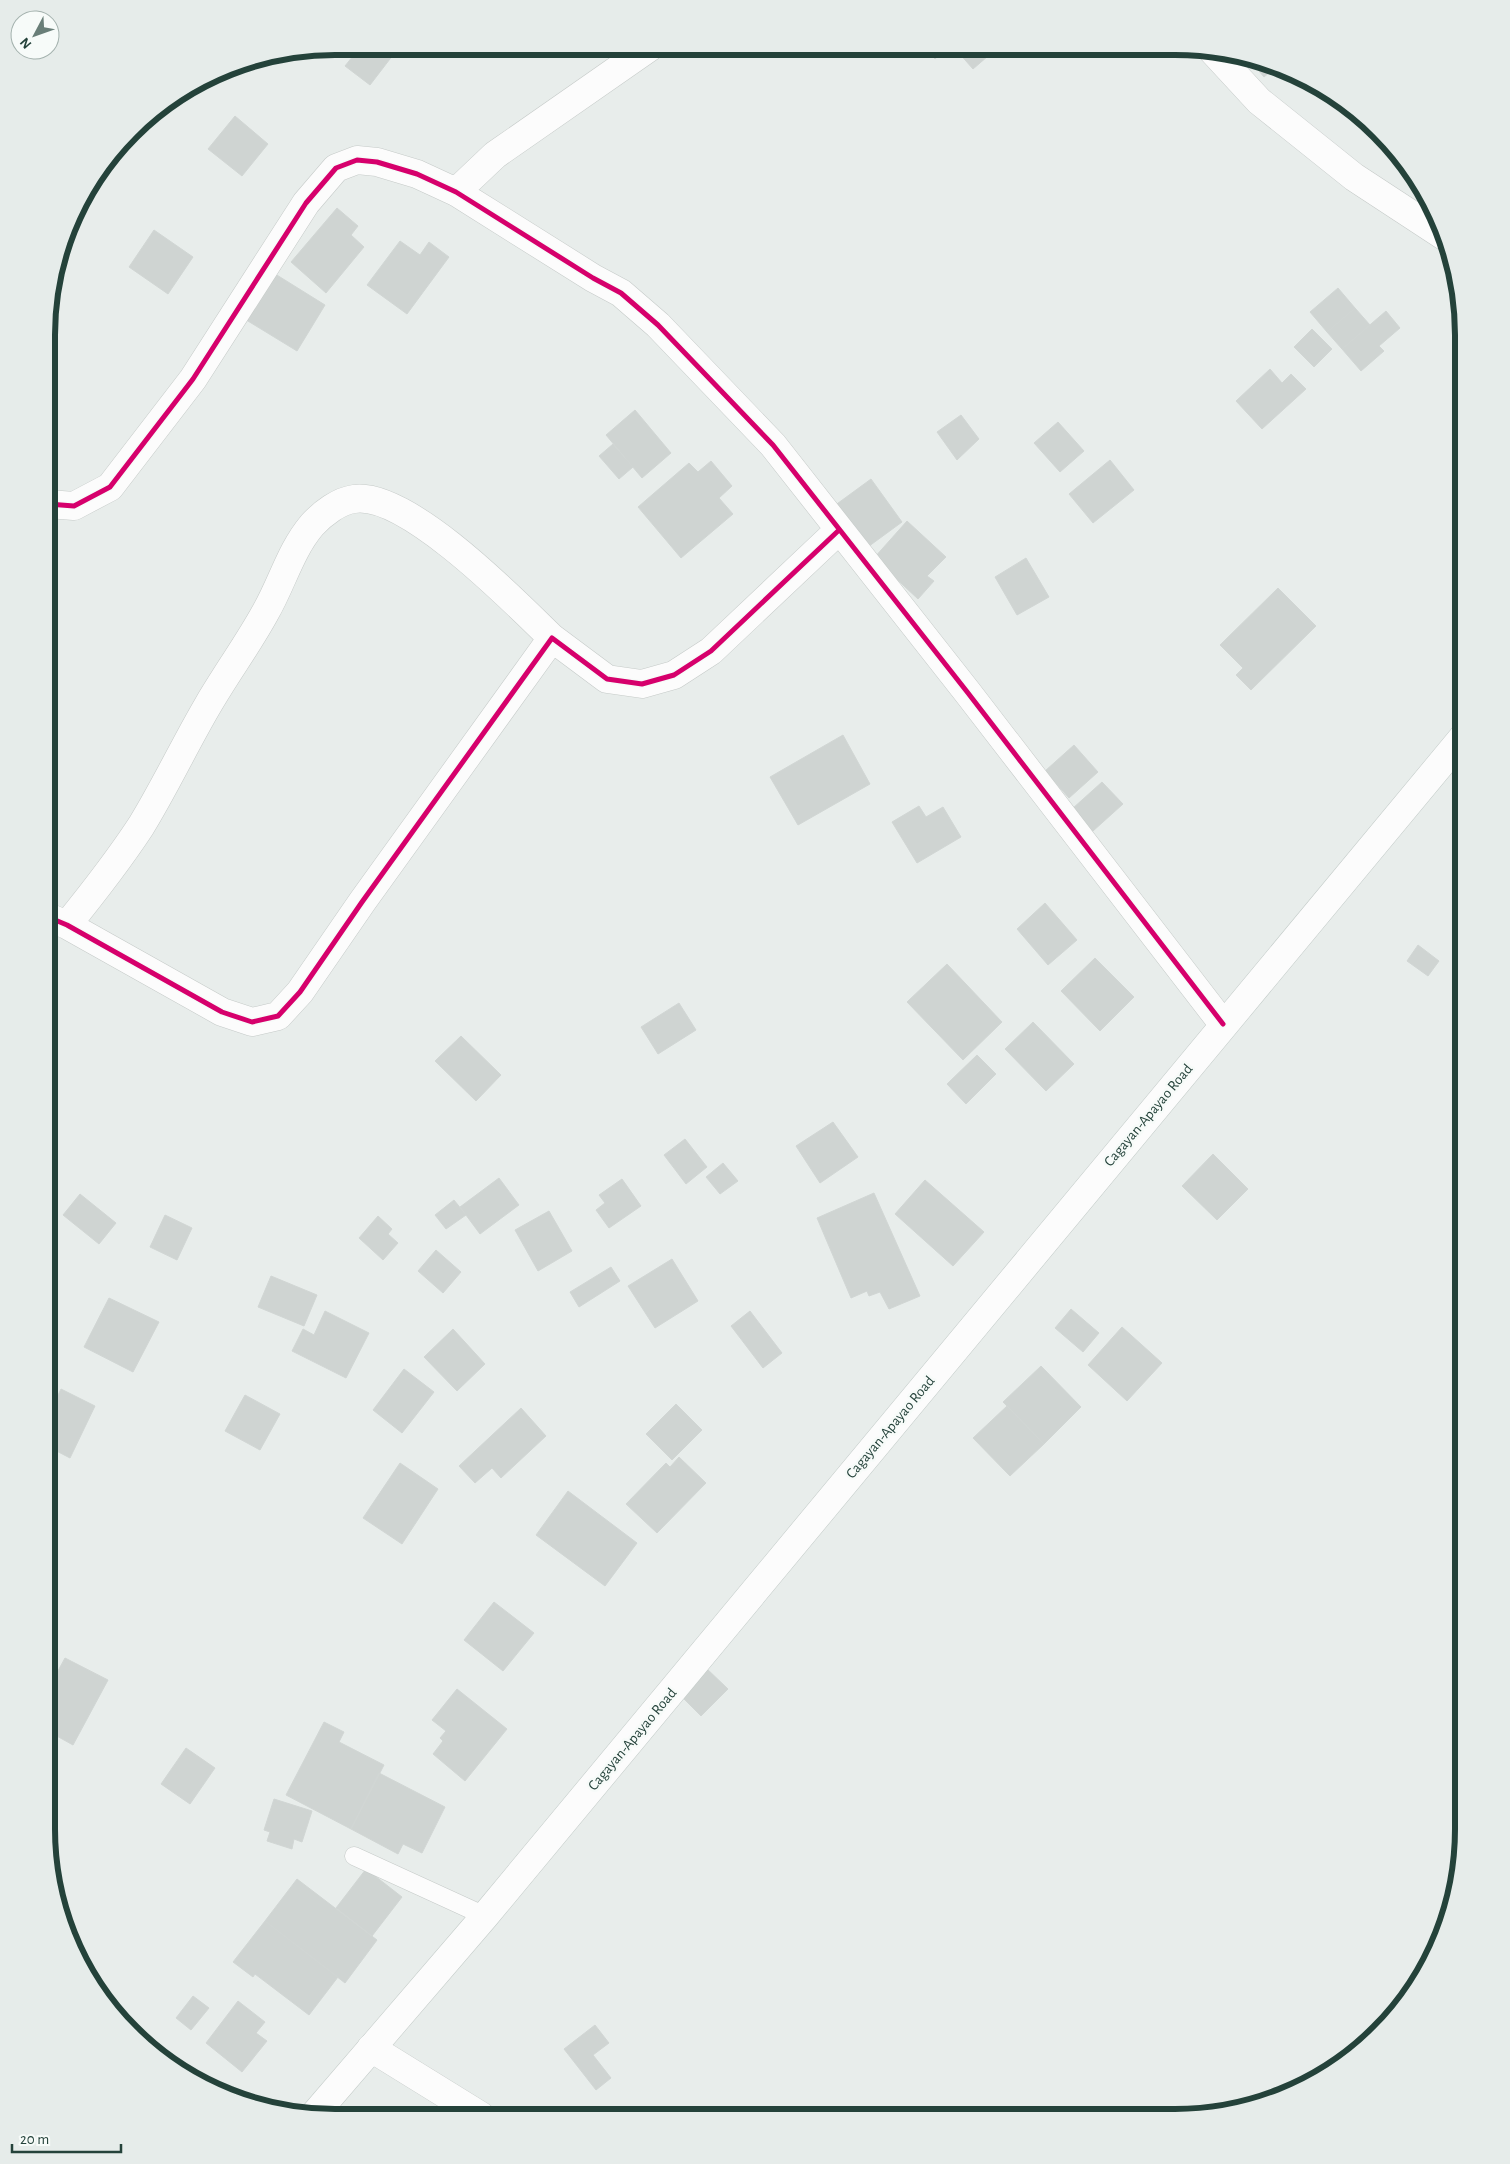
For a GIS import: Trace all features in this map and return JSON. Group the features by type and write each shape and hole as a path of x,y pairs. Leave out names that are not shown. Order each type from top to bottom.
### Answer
{"street":[{"path":"456,192 495,155 639,55"},
{"path":"1220,58 1259,101 1354,177 1435,230"},
{"path":"55,505 74,506 110,487 193,379 306,203 336,168 357,160 377,162 417,174 456,192 620,293 658,325 773,446 838,531 968,693 1223,1024"},
{"path":"552,638 362,902 300,992 278,1016 252,1022 222,1012 57,921 112,870 142,824 208,704 266,612 286,566 312,525 335,505 355,498 380,502 410,516 498,585 552,638 606,679 642,684 674,675 710,651 838,531"},
{"name":"Cagayan-Apayao Road","path":"320,2108 485,1916 1223,1024 1455,747"},
{"path":"372,2048 470,2109"}],"lane":[{"path":"354,1856 485,1916"}],"building":[{"path":"354,55 393,55 370,85 345,66"},
{"path":"931,55 939,55 935,59"},
{"path":"961,55 989,55 973,69"},
{"path":"1256,68 1270,72 1264,77"},
{"path":"235,116 268,144 242,176 208,149"},
{"path":"337,208 358,226 351,235 364,247 326,293 291,262"},
{"path":"154,230 193,257 168,294 129,267"},
{"path":"400,241 420,255 429,242 449,257 407,314 367,285"},
{"path":"272,272 325,305 297,351 243,318"},
{"path":"1338,288 1355,308 1327,332 1310,312"},
{"path":"1355,308 1370,325 1342,349 1327,332"},
{"path":"1386,311 1400,328 1379,346 1384,351 1361,371 1342,349"},
{"path":"1312,329 1332,349 1314,367 1294,347"},
{"path":"1270,369 1282,383 1291,374 1306,389 1262,429 1236,401"},
{"path":"635,410 671,453 642,478 606,435"},
{"path":"961,415 979,439 957,460 937,432"},
{"path":"1058,422 1084,451 1060,472 1034,443"},
{"path":"613,444 633,467 619,479 599,456"},
{"path":"1110,460 1134,490 1093,523 1069,494"},
{"path":"711,461 732,486 719,498 733,514 681,558 638,507 689,463 698,472"},
{"path":"871,479 902,522 861,552 830,509"},
{"path":"907,521 946,557 927,576 934,581 918,599 874,558"},
{"path":"1026,558 1049,597 1017,615 995,577"},
{"path":"1278,588 1316,626 1251,690 1236,675 1243,668 1220,645"},
{"path":"843,735 870,784 798,825 770,777"},
{"path":"1074,745 1098,772 1069,798 1045,771"},
{"path":"1102,782 1123,804 1093,831 1072,809"},
{"path":"919,806 926,817 943,807 961,837 917,863 892,822"},
{"path":"1045,903 1077,940 1048,965 1017,929"},
{"path":"1418,945 1439,961 1428,976 1407,961"},
{"path":"1095,958 1134,997 1100,1031 1061,991"},
{"path":"947,964 1002,1022 963,1060 907,1002"},
{"path":"679,1003 696,1030 658,1054 641,1027"},
{"path":"1033,1022 1074,1064 1046,1091 1005,1049"},
{"path":"461,1036 501,1075 476,1101 435,1061"},
{"path":"977,1055 996,1074 966,1104 947,1084"},
{"path":"833,1122 858,1157 820,1183 796,1146"},
{"path":"685,1139 707,1167 686,1184 664,1155"},
{"path":"1213,1154 1248,1189 1217,1220 1182,1186"},
{"path":"723,1163 738,1181 720,1194 706,1177"},
{"path":"499,1178 519,1205 480,1234 460,1207"},
{"path":"622,1179 641,1206 609,1228 596,1210 605,1203 599,1195"},
{"path":"925,1180 984,1232 953,1266 895,1214"},
{"path":"874,1193 920,1296 889,1309 880,1292 869,1296 867,1291 851,1298 817,1218"},
{"path":"80,1194 116,1223 99,1244 63,1215"},
{"path":"454,1200 466,1215 446,1229 435,1215"},
{"path":"549,1211 572,1251 538,1271 515,1230"},
{"path":"165,1215 192,1228 177,1260 150,1247"},
{"path":"378,1216 392,1229 388,1234 398,1243 383,1260 359,1238"},
{"path":"436,1250 461,1272 443,1293 418,1271"},
{"path":"672,1259 698,1301 655,1328 628,1286"},
{"path":"611,1267 620,1281 579,1307 570,1292"},
{"path":"271,1276 317,1295 304,1326 258,1307"},
{"path":"109,1298 159,1322 133,1372 84,1347"},
{"path":"1071,1309 1099,1333 1083,1352 1055,1328"},
{"path":"325,1311 369,1333 346,1378 292,1351 303,1329 314,1335"},
{"path":"750,1311 782,1353 763,1368 731,1326"},
{"path":"1122,1327 1162,1363 1127,1401 1088,1365"},
{"path":"453,1329 485,1364 457,1391 424,1357"},
{"path":"1041,1366 1081,1407 1044,1444 1003,1402"},
{"path":"404,1369 434,1392 402,1433 373,1410"},
{"path":"61,1389 95,1406 70,1458 55,1450 55,1401"},
{"path":"245,1395 280,1414 260,1450 225,1431"},
{"path":"676,1404 702,1430 672,1460 646,1434"},
{"path":"1007,1406 1044,1444 1010,1476 973,1438"},
{"path":"521,1408 546,1436 501,1478 492,1468 475,1483 459,1466"},
{"path":"679,1457 706,1483 657,1533 626,1504 666,1463 670,1467"},
{"path":"400,1463 438,1489 402,1544 363,1518"},
{"path":"568,1491 637,1543 605,1586 536,1535"},
{"path":"494,1602 534,1633 503,1671 464,1640"},
{"path":"65,1658 108,1680 73,1745 55,1735 55,1676"},
{"path":"705,1667 728,1689 701,1716 679,1694"},
{"path":"457,1689 507,1729 465,1781 433,1754 443,1741 440,1738 446,1731 432,1720"},
{"path":"324,1722 344,1732 339,1742 384,1765 351,1829 286,1795"},
{"path":"186,1748 215,1768 190,1804 161,1784"},
{"path":"379,1773 445,1807 422,1853 403,1844 398,1854 351,1829"},
{"path":"274,1799 312,1811 302,1842 294,1839 292,1849 267,1841 270,1832 264,1830"},
{"path":"366,1869 402,1897 372,1936 336,1908"},
{"path":"297,1879 377,1940 345,1983 265,1921"},
{"path":"265,1921 338,1977 309,2015 255,1974 253,1977 233,1962"},
{"path":"193,1996 209,2008 191,2030 176,2018"},
{"path":"238,2001 265,2022 256,2033 267,2041 242,2072 206,2043"},
{"path":"595,2025 609,2043 593,2055 611,2078 596,2090 564,2049"}],"cycle path":[{"path":"55,505 74,506 110,487 193,379 306,203 336,168 357,160 377,162 417,174 456,192 593,278 621,293 658,325 773,445 968,693 1223,1024"},
{"path":"55,920 222,1012 252,1022 278,1016 300,992 362,902 552,638 607,679 642,684 674,675 711,651 838,531"}]}
